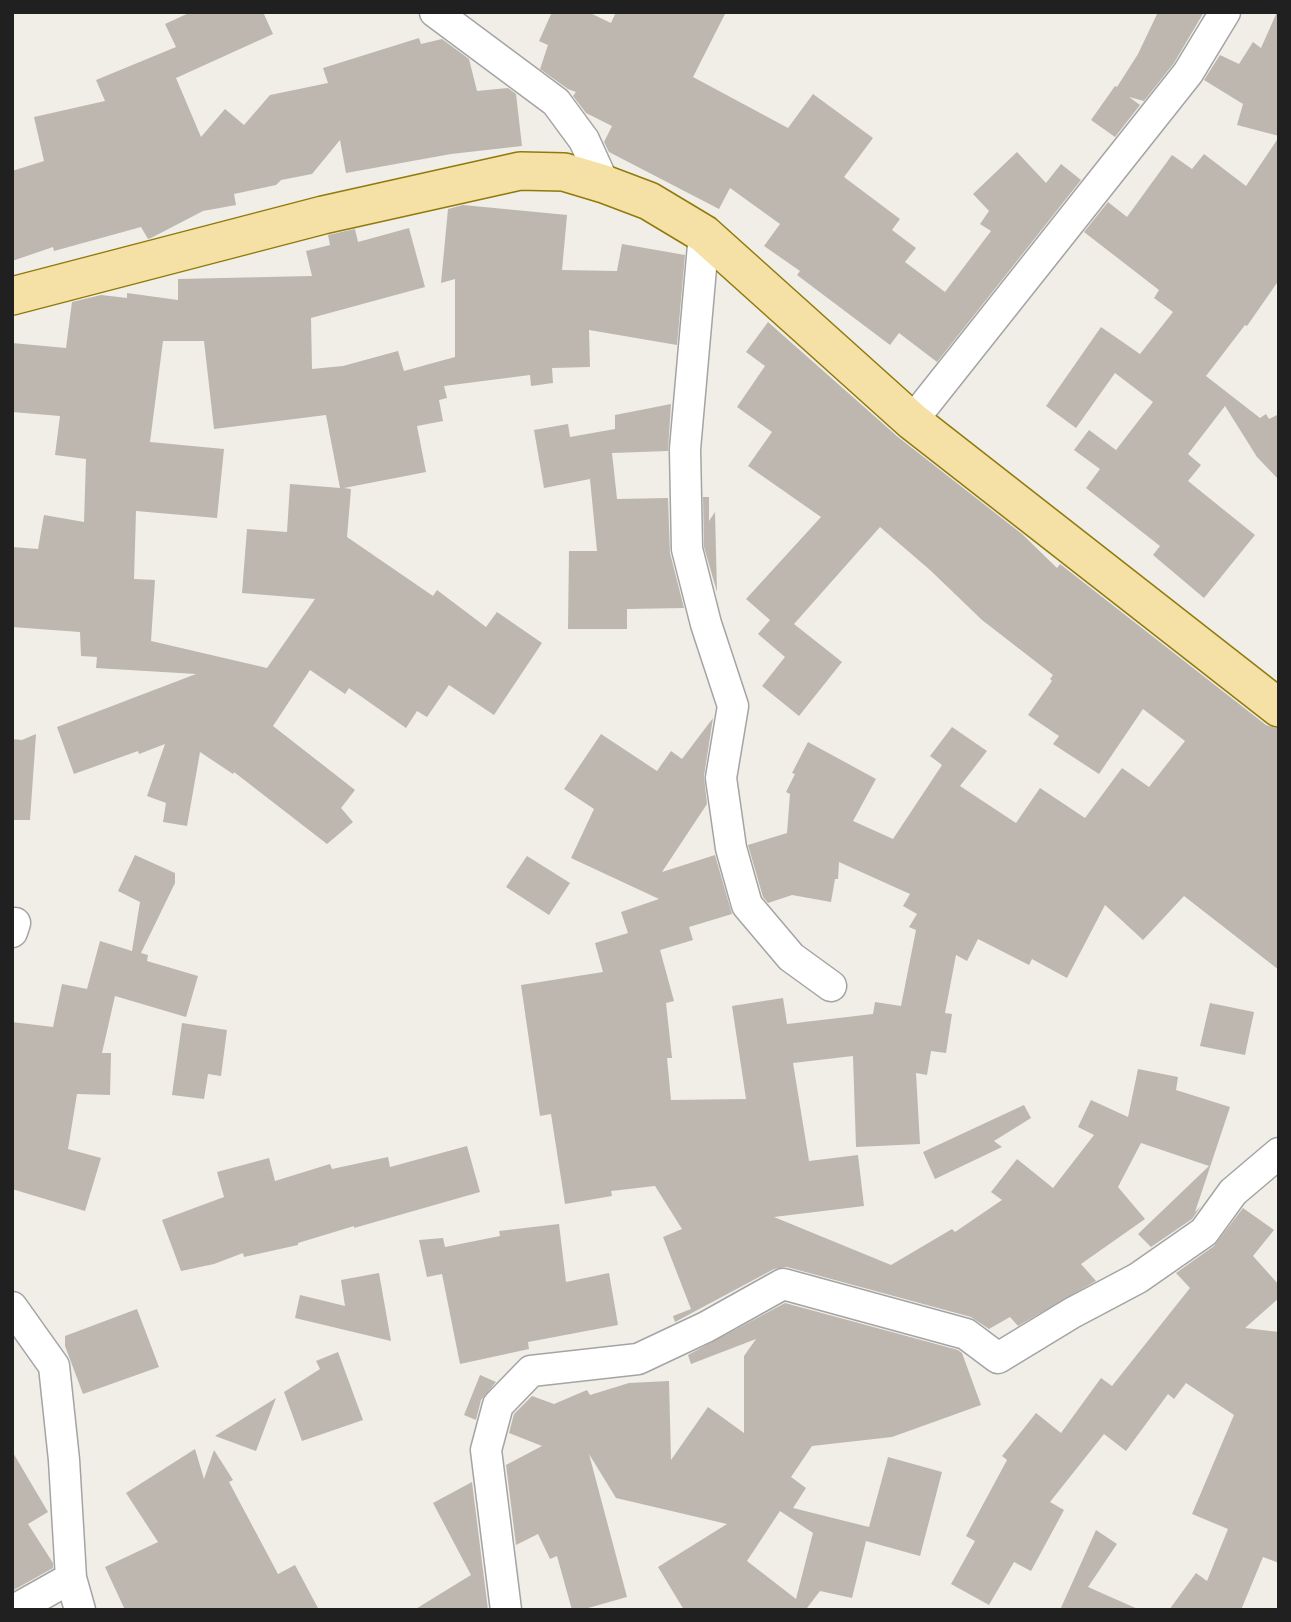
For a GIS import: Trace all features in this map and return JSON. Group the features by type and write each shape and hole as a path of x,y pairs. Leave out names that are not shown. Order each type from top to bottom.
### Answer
{"main road":[{"path":"12,296 323,215 520,171 564,172 604,184 649,201 704,234 912,421 1279,708"}],"street":[{"path":"435,12 556,102 584,140 604,184"},
{"path":"912,421 1188,73 1225,12"},
{"path":"704,234 685,449 687,549 706,624 733,705 720,778 731,848 747,905 791,957 831,986"},
{"path":"506,1610 486,1450 498,1405 531,1371 638,1359 706,1326 783,1283 966,1334 998,1358 1072,1313 1138,1279 1204,1232 1233,1192 1279,1153"},
{"path":"12,1307 54,1366 64,1460 71,1578 80,1610"},
{"path":"14,1610 71,1578"}],"building":[{"path":"191,12 263,12 273,34 176,78 201,137 225,109 244,125 270,95 328,83 323,68 419,38 421,44 442,39 469,59 477,91 508,88 516,94 522,146 451,154 346,173 340,140 312,174 234,194 236,205 203,211 151,238 148,239 141,227 54,251 53,247 12,261 12,171 44,161 34,117 105,101 96,80 176,47 165,24"},
{"path":"552,12 588,12 611,23 616,12 726,12 693,77 788,128 813,94 873,138 844,177 900,219 892,230 916,248 905,262 945,292 991,231 980,224 989,211 973,194 1017,152 1046,183 1061,164 1081,180 937,362 899,333 890,345 797,275 800,271 764,246 780,224 730,188 719,209 609,152 604,142 612,126 586,113 573,96 576,92 540,69 548,45 539,41"},
{"path":"1158,12 1204,12 1174,63 1144,101 1129,97 1140,105 1115,137 1091,120 1138,54"},
{"path":"1277,12 1279,136 1237,125 1243,104 1204,80 1220,55 1239,64 1253,42 1261,48"},
{"path":"1279,137 1279,280 1247,326 1245,325 1206,376 1260,418 1266,414 1269,419 1279,414 1279,480 1257,457 1225,406 1188,454 1201,465 1188,481 1255,535 1204,598 1153,555 1160,546 1086,488 1100,469 1074,450 1089,430 1116,450 1153,402 1115,373 1076,428 1046,406 1101,327 1140,354 1173,312 1154,298 1159,290 1084,232 1108,202 1127,217 1172,155 1192,169 1204,154 1246,186"},
{"path":"463,205 567,215 562,270 617,271 622,244 685,255 677,345 589,330 590,367 552,368 553,383 531,386 530,375 444,386 447,398 439,400 443,421 417,426 426,472 344,488 351,489 347,537 433,596 437,590 486,627 497,612 542,643 494,715 449,685 427,717 417,711 406,728 349,688 345,694 310,670 273,726 355,790 341,808 353,822 327,844 234,772 233,774 200,752 187,826 163,822 166,803 147,796 165,744 74,774 57,727 196,674 96,668 97,657 81,656 80,632 12,627 12,547 38,549 44,515 84,522 86,459 55,455 60,416 12,412 12,343 66,348 72,302 101,295 127,298 127,293 178,300 178,279 312,276 306,251 330,245 328,235 355,229 358,242 409,228 425,287 311,318 312,369 343,366 398,351 404,371 455,357 455,279 441,283 448,209","holes":["163,341 204,341 214,429 326,415 340,488 290,484 287,532 247,529 242,593 315,599 267,668 151,641 155,580 134,579 136,511 217,518 224,449 150,442"]},
{"path":"768,322 898,437 1022,534 1057,568 1060,564 1266,725 1279,729 1279,970 1184,896 1143,940 1105,905 1067,978 1032,959 1029,965 978,939 967,961 956,955 945,1013 952,1014 946,1053 931,1051 927,1075 916,1073 920,1144 856,1147 853,1056 793,1063 809,1161 858,1155 864,1206 774,1217 891,1265 952,1229 955,1232 1002,1200 991,1192 1017,1159 1053,1188 1094,1135 1078,1127 1091,1100 1128,1117 1138,1069 1178,1077 1176,1090 1230,1107 1195,1212 1201,1206 1192,1219 1151,1247 1138,1234 1209,1166 1141,1143 1118,1187 1145,1219 1081,1264 1096,1281 1018,1326 1010,1317 989,1329 971,1317 787,1267 774,1269 675,1322 673,1316 691,1309 663,1237 682,1229 655,1186 611,1191 612,1196 565,1204 551,1114 540,1116 521,985 603,972 595,943 628,933 621,912 659,899 571,858 594,809 564,789 601,734 657,771 671,751 682,759 713,718 704,776 707,804 662,872 715,855 732,914 689,927 693,940 660,950 674,1001 666,1003 672,1058 667,1058 671,1100 746,1099 732,1006 783,998 787,1024 873,1014 875,1002 901,1006 916,930 909,927 917,914 903,906 910,894 839,862 838,879 835,879 831,902 792,895 768,903 763,897 748,845 787,833 790,794 786,792 795,774 792,773 808,742 876,779 853,821 893,839 942,765 930,756 952,727 987,751 960,786 1016,823 1040,788 1085,818 1122,768 1149,787 1185,741 1143,709 1099,774 1053,744 1059,736 1028,715 1052,681 1050,679 1053,675 982,620 880,527 794,624 842,662 799,716 762,686 785,657 758,634 770,620 746,599 821,517 748,466 772,432 737,407 765,366 746,352"},
{"path":"671,404 668,451 612,453 617,499 668,498 670,553 684,608 627,609 627,629 568,629 569,551 597,551 590,479 544,488 534,430 568,424 570,437 615,429 615,415"},
{"path":"703,497 709,497 709,521 715,512 717,592 704,547"},
{"path":"36,734 30,820 12,820 12,739 22,740"},
{"path":"135,855 175,873 175,883 141,953 148,955 147,961 198,976 186,1017 115,996 102,1053 111,1053 110,1095 77,1094 68,1149 101,1158 85,1211 12,1189 12,1022 53,1027 62,984 87,989 100,941 132,951 140,902 118,891"},
{"path":"527,856 570,883 549,915 506,887"},
{"path":"1210,1003 1254,1012 1245,1055 1200,1046"},
{"path":"182,1023 227,1030 221,1076 208,1074 204,1099 172,1095"},
{"path":"1024,1105 1031,1118 994,1141 1002,1147 935,1179 923,1152"},
{"path":"467,1146 480,1192 354,1226 298,1245 244,1257 243,1253 214,1264 181,1271 162,1220 224,1197 217,1172 269,1158 275,1181 330,1164 332,1169 388,1157 390,1167"},
{"path":"1243,1208 1274,1230 1253,1256 1279,1285 1279,1298 1245,1328 1279,1332 1279,1563 1263,1557 1241,1610 1169,1610 1196,1573 1207,1581 1228,1529 1192,1514 1234,1415 1186,1383 1174,1399 1168,1394 1126,1451 1104,1434 1050,1502 1064,1510 1031,1571 1014,1562 989,1605 951,1584 975,1541 966,1536 1007,1460 1002,1456 1036,1413 1061,1433 1101,1378 1112,1386 1190,1288 1176,1273 1214,1246"},
{"path":"559,1224 566,1282 609,1273 618,1325 528,1342 529,1349 460,1364 442,1274 427,1277 419,1240 443,1238 445,1247 500,1236 499,1231"},
{"path":"379,1273 391,1341 295,1318 300,1295 345,1306 341,1280"},
{"path":"785,1303 962,1353 981,1405 892,1437 812,1446 791,1477 806,1488 793,1508 869,1527 888,1457 942,1472 920,1556 866,1541 852,1598 820,1591 807,1608 809,1610 684,1610 658,1567 727,1524 616,1498 589,1454 627,1597 572,1610 557,1556 550,1559 538,1534 516,1545 506,1465 542,1446 509,1433 514,1414 532,1396 554,1404 587,1390 590,1395 629,1383 669,1381 671,1460 708,1407 744,1433 744,1356 756,1339 691,1364 688,1355","holes":["780,1511 813,1533 796,1599 747,1561"]},
{"path":"137,1309 159,1367 83,1394 65,1346 65,1336"},
{"path":"338,1352 363,1420 302,1441 284,1392 320,1369 316,1361"},
{"path":"480,1375 496,1382 481,1400 476,1420 464,1415"},
{"path":"276,1398 256,1451 215,1436"},
{"path":"195,1449 204,1479 214,1450 233,1480 229,1482 278,1574 295,1565 319,1610 125,1610 105,1567 158,1542 126,1493"},
{"path":"12,1451 48,1512 28,1524 53,1563 53,1568 12,1591"},
{"path":"472,1482 488,1610 414,1610 471,1575 433,1503"},
{"path":"1096,1530 1117,1544 1088,1587 1140,1610 1060,1610"}]}
